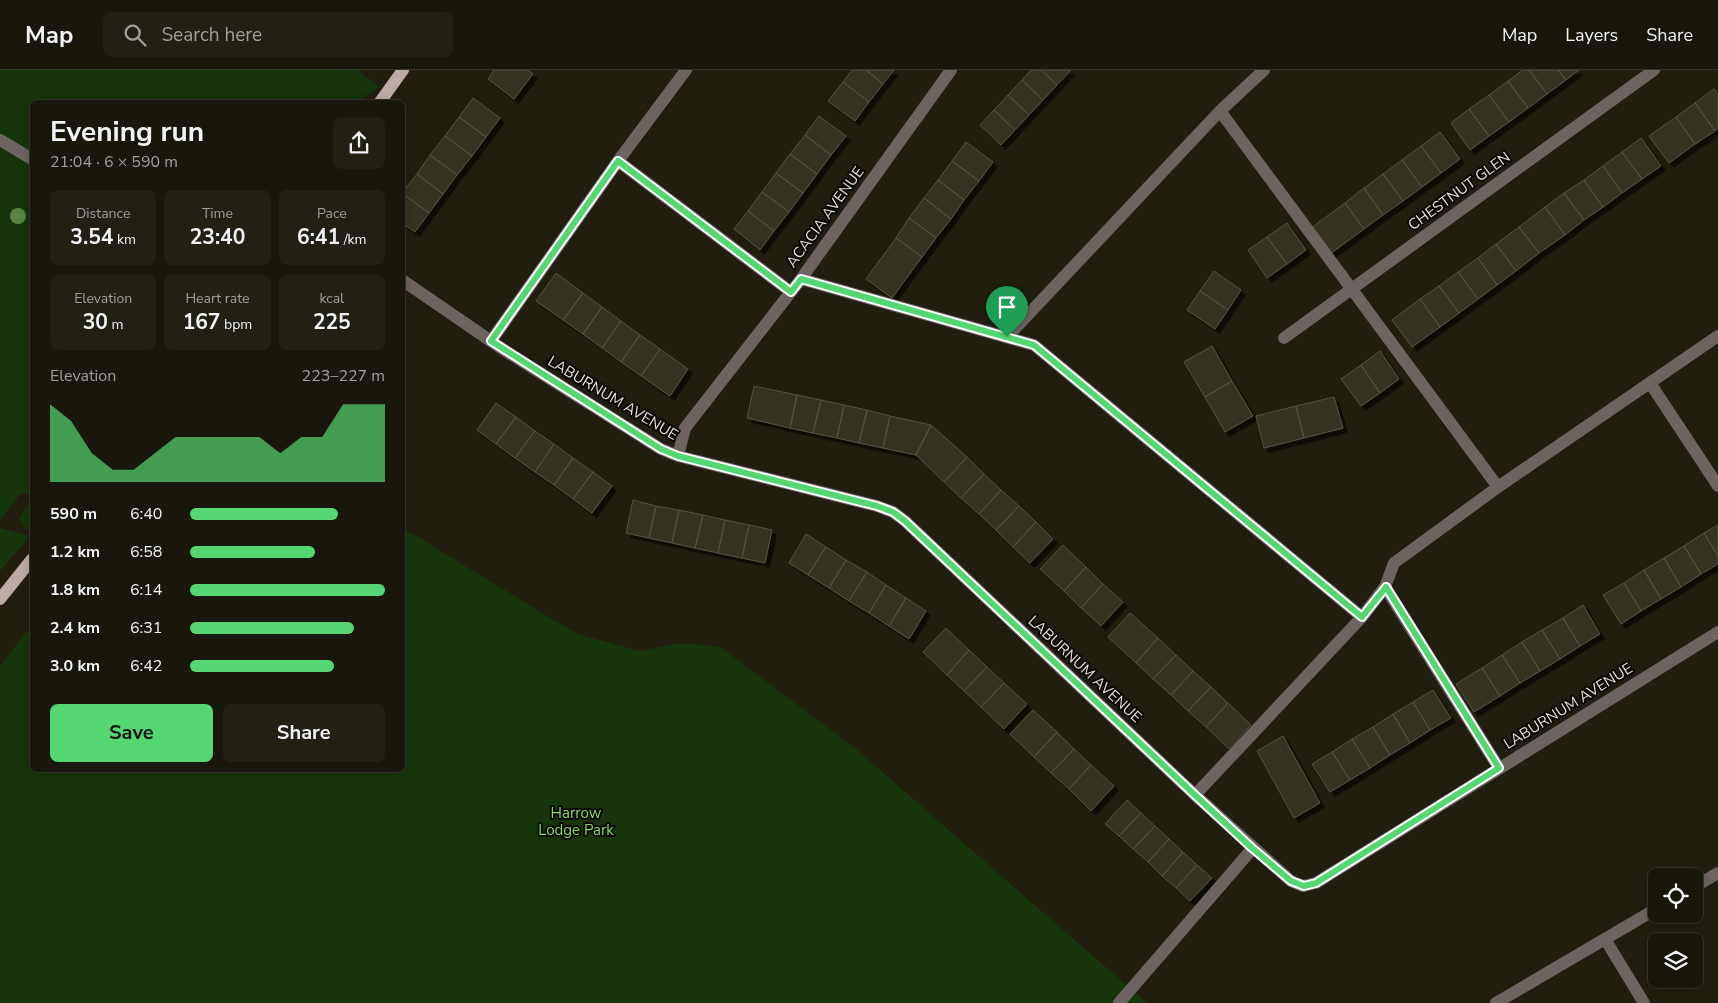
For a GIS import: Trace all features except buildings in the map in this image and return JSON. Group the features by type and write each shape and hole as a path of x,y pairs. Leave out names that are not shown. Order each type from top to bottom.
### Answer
{"main road":[{"path":"381,100 403,70"},
{"path":"0,599 30,561"}],"street":[{"path":"491,341 618,161 686,70"},
{"name":"ACACIA AVENUE","path":"678,456 685,428 801,279 951,70"},
{"path":"1007,337 1220,110 1264,70"},
{"name":"CHESTNUT GLEN","path":"1284,338 1654,70"},
{"path":"1220,110 1498,488"},
{"path":"0,140 30,158"},
{"path":"618,161 791,292"},
{"path":"801,279 1034,345 1362,617"},
{"name":"LABURNUM AVENUE","path":"405,282 491,341 661,449 678,456 868,503 893,512 905,521 1252,848 1291,881 1304,886 1316,883 1717,634"},
{"path":"1195,795 1362,617 1386,587 1394,563 1498,488 1718,336"},
{"path":"1650,383 1718,486"},
{"path":"1386,587 1499,768"},
{"path":"1119,1003 1252,848"},
{"path":"1703,882 1718,873"},
{"path":"1496,1003 1648,914"},
{"path":"1605,939 1644,1003"}],"green space":[{"path":"0,70 358,70 379,87 361,100 30,100 30,495 21,493 0,520"},
{"path":"30,501 30,527 27,530 19,519"},
{"path":"0,528 30,536 0,571"},
{"name":"Harrow Lodge Park","path":"405,529 577,634 640,651 680,643 720,647 856,749 1147,1003 0,1003 0,666 30,628 30,772 405,772"}],"route":[{"path":"618,161 791,292 801,279 1007,337 1034,345 1362,617 1386,587 1499,768 1316,883 1304,886 1291,881 1252,848 905,521 893,512 877,506 678,456 661,449 491,341 618,161"}]}
